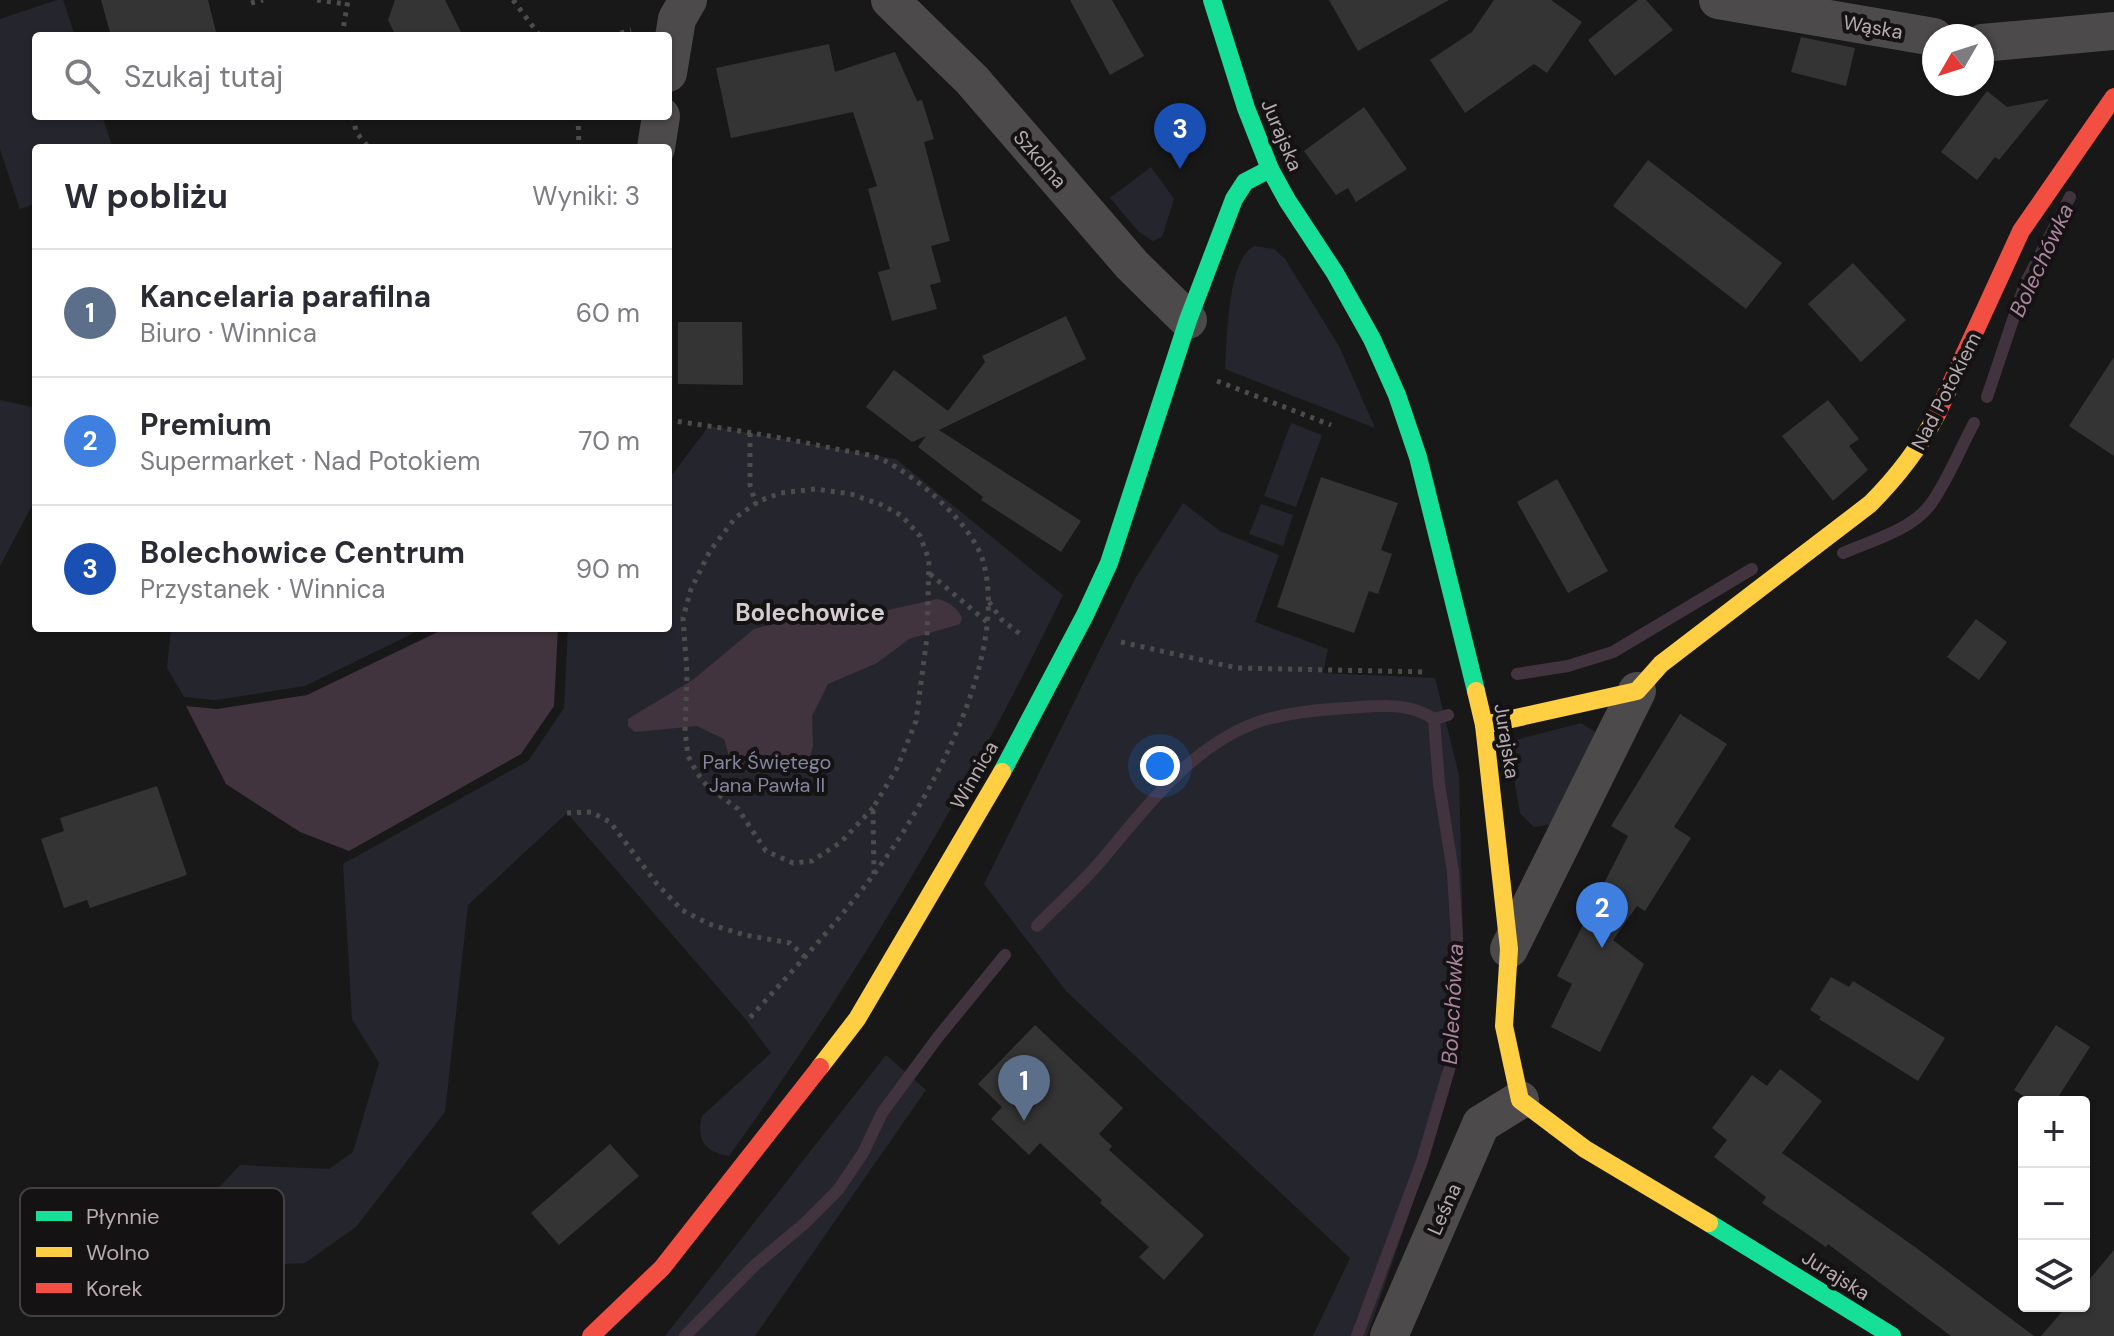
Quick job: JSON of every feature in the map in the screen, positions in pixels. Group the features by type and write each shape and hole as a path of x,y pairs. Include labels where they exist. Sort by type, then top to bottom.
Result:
{"street":[{"path":"672,49 677,19 688,0"},
{"name":"Szkolna","path":"890,0 972,80 1132,265 1188,320"},
{"name":"Jurajska","path":"1212,0 1246,108 1270,169 1372,339 1397,395 1418,457 1484,725 1509,949 1504,1026 1520,1100 1585,1149 1892,1336"},
{"name":"Wąska","path":"1718,0 1922,35"},
{"path":"1994,42 2114,31"},
{"name":"Nad Potokiem","path":"1509,949 1637,691 1661,664 1870,504 1900,474 1921,446 1949,390 2021,231 2114,97"},
{"path":"657,144 660,120"},
{"name":"Winnica","path":"591,1336 662,1268 857,1019 1002,772 1109,563 1188,320 1234,199 1245,182 1270,169"},
{"path":"1484,725 1637,691"},
{"name":"Leśna","path":"1389,1336 1481,1124 1520,1100"}],"path":[{"path":"251,3 263,0"},
{"path":"317,0 347,2 343,32"},
{"path":"513,0 537,32"},
{"path":"624,32 631,30"},
{"path":"354,120 356,132 366,144"},
{"path":"578,120 579,144"},
{"path":"1217,381 1331,425"},
{"path":"672,421 882,459 932,493 969,530 983,560 988,590 987,622 972,696 943,761 910,821 874,874 747,1021"},
{"path":"750,433 750,485 756,504"},
{"path":"815,489 851,494 902,516 920,536 929,560 929,573 927,637 916,721 897,768 873,808 841,842 812,861 793,863 780,859 766,851 738,809 707,786 688,756 683,618 691,589 710,551 735,518 756,504 781,493 815,489"},
{"path":"929,573 987,622"},
{"path":"1114,641 1237,668 1441,673"},
{"path":"873,808 874,874"},
{"path":"567,813 591,812 610,822 649,874 682,910 709,924 745,935 790,943 805,957"}],"green space":[{"path":"63,0 74,32 32,32 32,120 103,120 112,144 32,144 32,204 20,209 0,149 0,19"},
{"path":"1151,167 1174,199 1162,237 1153,241 1139,232 1110,198"},
{"path":"1255,246 1274,249 1285,259 1339,346 1375,428 1225,369 1234,282 1246,253"},
{"path":"0,400 32,407 32,506 0,566"},
{"path":"1291,423 1322,435 1296,507 1264,496"},
{"name":"Park Świętego Jana Pawła II","path":"709,426 896,459 1063,595 989,740 908,883 821,1022 729,1156 704,1144 700,1132 702,1116 771,1053 747,1021 567,813 468,905 445,1112 356,1227 305,1263 284,1264 284,1188 218,1188 240,1165 329,1169 353,1152 379,1063 352,1019 343,864 528,761 564,708 568,632 672,632 672,475"},
{"path":"1183,503 1220,531 1279,555 1255,622 1328,649 1323,673 1435,678 1459,775 1463,937 1429,1156 1367,1336 1313,1336 1350,1258 1066,991 984,884 1135,579"},
{"path":"1261,504 1293,515 1283,546 1249,534"},
{"path":"171,632 416,632 305,686 216,700 184,697 167,668"},
{"path":"1581,723 1594,731 1598,738 1553,824 1534,827 1520,813 1509,750 1515,740"},
{"path":"886,1055 926,1090 755,1336 665,1336"}],"shaded area":[{"path":"937,599 957,610 962,617 960,624 909,639 877,663 828,684 812,716 813,746 810,757 796,768 745,772 730,759 724,739 697,726 635,732 628,726 628,719 694,679 754,629 842,606 884,611"},
{"path":"438,632 558,632 554,706 521,754 349,851 300,832 226,784 186,706 217,709 307,695"}],"building":[{"path":"101,0 208,0 216,32 110,32"},
{"path":"395,0 445,0 461,32 394,32 388,20"},
{"path":"1070,0 1112,0 1144,56 1110,75"},
{"path":"1329,0 1449,0 1358,51"},
{"path":"1494,0 1551,0 1582,22 1547,73 1534,64 1465,113 1430,60 1472,32"},
{"path":"1638,0 1646,0 1673,30 1615,76 1588,40"},
{"path":"1801,37 1855,48 1846,86 1791,72"},
{"path":"829,44 835,72 895,52 917,101 922,100 934,139 924,142 950,241 931,246 941,282 930,285 937,309 892,321 878,272 890,269 868,189 877,186 853,112 731,138 716,68"},
{"path":"1983,96 1993,96 2007,107 2049,99 1999,160 1995,157 1977,180 1941,152"},
{"path":"1364,107 1407,169 1356,202 1348,188 1336,195 1304,151"},
{"path":"1648,160 1782,263 1746,309 1613,206"},
{"path":"1853,263 1906,320 1861,362 1808,304"},
{"path":"1066,316 1086,359 939,430 1081,521 1061,552 981,500 983,497 918,447 926,436 912,442 866,407 894,370 948,411 985,362 982,356"},
{"path":"678,322 742,322 743,385 678,384"},
{"path":"2114,357 2114,456 2069,426"},
{"path":"1828,400 1859,439 1849,446 1868,470 1833,501 1782,436"},
{"path":"1321,477 1398,503 1381,550 1392,554 1378,594 1369,591 1354,633 1277,607"},
{"path":"1557,479 1608,571 1568,593 1517,502"},
{"path":"1976,619 2007,642 1979,680 1947,657"},
{"path":"1680,714 1727,744 1674,827 1691,838 1645,911 1637,906 1613,940 1644,964 1600,1052 1551,1027 1572,984 1557,976 1628,836 1611,826"},
{"path":"157,786 187,875 90,908 87,900 64,908 41,839 64,831 60,818"},
{"path":"1831,977 1849,987 1853,981 1945,1038 1918,1081 1819,1019 1821,1017 1810,1010"},
{"path":"1035,1025 1123,1108 1099,1134 1112,1146 1109,1150 1204,1235 1164,1280 1139,1257 1149,1247 1100,1203 1102,1200 1040,1143 1029,1155 991,1119 1002,1107 978,1084"},
{"path":"2056,1025 2090,1047 2059,1096 2024,1096 2014,1090"},
{"path":"1780,1069 1822,1101 1782,1153 2034,1336 1951,1336 1828,1244 1826,1247 1762,1203 1766,1197 1714,1157 1727,1140 1712,1128 1752,1075 1767,1086"},
{"path":"610,1144 639,1176 559,1245 531,1213"},
{"path":"2114,1250 2114,1336 2041,1336 2062,1312 2090,1312 2090,1279"}],"waterway":[{"name":"Bolechówka","path":"1987,397 2025,284 2070,197"},
{"name":"Bolechówka","path":"1843,553 1890,534 1922,514 1942,487 1974,423"},
{"name":"Bolechówka","path":"1517,674 1568,666 1613,652 1752,569"},
{"path":"1037,926 1089,874 1190,762 1232,734 1277,717 1357,707 1403,707 1434,719"},
{"name":"Bolechówka","path":"1357,1336 1422,1161 1451,1063 1457,938 1453,872 1439,784 1434,719 1448,715"},
{"path":"685,1336 755,1265 804,1224 838,1190 863,1153 882,1113 938,1037 1005,955"}],"traffic: fast":[{"path":"1212,0 1246,108 1270,169 1335,273 1372,339 1397,395 1418,457 1476,691"},
{"path":"1002,772 1109,563 1188,320 1234,199 1245,182 1270,169"},
{"path":"1709,1223 1892,1336"}],"traffic: slow":[{"path":"1484,725 1637,691 1661,664 1870,504 1907,462 1937,414"},
{"path":"1476,691 1484,725 1509,949 1504,1026 1520,1100 1585,1149 1709,1223"},
{"path":"820,1067 857,1019 1002,772"}],"traffic: jam":[{"path":"1937,414 2021,231 2114,97"},
{"path":"591,1336 662,1268 820,1067"}],"place":[{"name":"Bolechowice Centrum","path":"1180,169"},
{"name":"Premium","path":"1602,948"},
{"name":"Kancelaria parafilna","path":"1024,1121"}],"district":[{"name":"Bolechowice","path":"810,613"}]}
